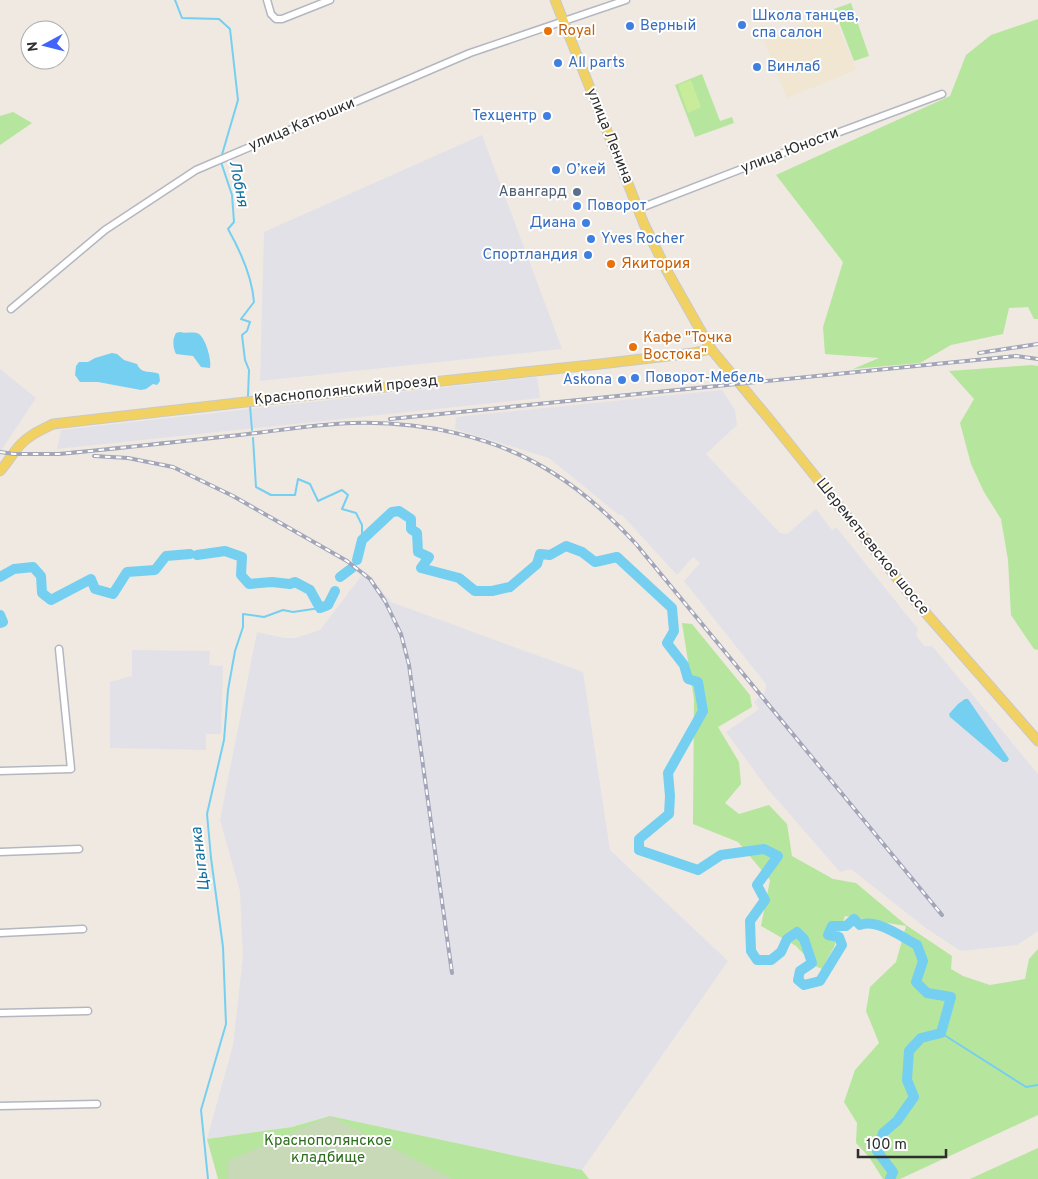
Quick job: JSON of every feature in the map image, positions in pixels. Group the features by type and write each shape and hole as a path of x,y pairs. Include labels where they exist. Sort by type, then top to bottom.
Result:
{"main road":[{"name":"улица Ленина","path":"555,0 638,209 667,271 711,349"},
{"name":"Краснополянский проезд","path":"0,471 19,446 28,438 53,424 578,367 693,353 711,349"},
{"name":"Шереметьевское шоссе","path":"711,349 917,603 1038,741"}],"street":[{"path":"267,0 271,14 276,19 282,19 330,0"},
{"name":"улица Катюшки","path":"11,309 105,230 196,170 470,52 626,0"},
{"name":"улица Юности","path":"638,209 942,94"},
{"path":"0,771 71,769 59,649"},
{"path":"0,852 79,849"},
{"path":"0,933 83,929"},
{"path":"0,1014 88,1011"},
{"path":"0,1106 97,1104"}],"shaded area":[{"path":"832,11 856,70 787,98 764,41"},
{"path":"482,135 562,349 260,381 264,232"},
{"path":"0,369 36,398 0,452"},
{"path":"537,377 540,398 57,449 61,430"},
{"path":"722,390 735,410 737,425 706,454 780,533 787,534 816,509 832,530 836,527 918,629 916,635 924,646 932,646 1038,774 1038,931 1017,945 961,951 927,929 851,869 840,872 767,788 726,732 759,709 754,702 765,692 766,684 684,581 700,563 693,557 677,575 622,515 619,515 549,458 455,429 456,417"},
{"path":"365,571 391,602 583,672 610,850 728,961 582,1170 330,1116 292,1127 207,1139 233,1045 243,957 240,891 220,820 257,632 284,638 295,638 320,630"},
{"path":"132,650 210,651 209,665 223,666 221,734 206,734 206,750 110,748 110,682 132,676"}],"green space":[{"path":"851,3 869,56 854,61 834,9"},
{"path":"1038,19 1038,319 1034,319 1028,307 1009,308 1003,334 951,345 920,363 853,369 879,358 825,354 823,327 843,262 776,175 950,96 966,55 991,35"},
{"path":"702,74 720,121 732,117 734,123 695,137 675,85"},
{"path":"691,80 701,107 688,113 678,85"},
{"path":"13,112 32,123 0,145 0,116"},
{"path":"1038,366 1038,650 1034,649 1011,615 1008,560 1001,519 984,492 971,464 960,423 974,399 949,371"},
{"path":"682,623 692,624 750,695 752,707 718,727 739,762 741,784 725,803 739,814 769,805 787,824 792,856 833,879 856,883 906,925 952,956 951,969 963,976 990,985 1025,979 1029,959 1038,949 1038,1115 900,1179 883,1179 869,1157 856,1143 857,1123 844,1102 855,1070 879,1043 866,1011 870,987 896,962 906,926 845,916 834,947 822,969 815,966 796,946 761,926 770,880 738,842 693,824 694,699"},
{"path":"330,1116 582,1170 589,1179 218,1179 207,1139 292,1127"},
{"name":"Краснополянское кладбище","path":"330,1116 453,1179 227,1179 228,1161"},
{"path":"1038,1148 1038,1179 970,1179"}],"water":[{"path":"176,333 197,333 202,337 208,350 210,368 201,367 193,356 176,354 174,338"},
{"path":"112,353 117,354 124,360 137,364 141,370 159,374 160,381 157,385 153,384 141,390 98,382 80,382 75,375 76,366 79,362 88,362"},
{"path":"965,699 968,699 1009,759 1007,762 1003,762 950,717 949,714"}],"waterway":[{"name":"Лобня","path":"175,0 182,18 219,19 230,29 238,100 221,158"},
{"name":"Лобня","path":"221,162 232,195 234,222 228,229 245,264 253,292 254,302 241,319 250,322 247,331 242,335 245,360 249,370 248,396"},
{"name":"Лобня","path":"250,406 252,430"},
{"name":"Лобня","path":"253,438 256,487 271,495 295,495 298,479 310,484 318,501 342,490 348,495 342,509 356,513 362,525 362,540"},
{"path":"357,560 362,540 392,512 399,511 411,519 411,529 417,533 418,552 429,557 421,568 459,578 475,591 492,591 510,587 537,564 540,554 550,555 566,546 582,552 595,562 617,557 672,608 674,631 667,643 684,665 688,679 698,682 703,711 668,773 669,814 639,839 639,850 698,870 721,855 764,849 778,856 757,885 765,900 750,921 751,951 757,960 771,960 781,952 787,939 797,932 804,939 812,963 800,971 798,980 804,985 820,981 842,945 839,937 828,935 832,926 846,926 854,919 860,925 874,924 881,926 917,945 923,961 916,982 927,993 951,997 941,1033 921,1038 909,1051 907,1080 914,1097 897,1121 883,1133 877,1151 893,1172 890,1179"},
{"path":"197,555 225,551 242,557 241,575 249,584 272,582 290,584 295,582 310,590 320,608 328,605 335,591"},
{"path":"0,577 14,569 33,567 41,576 42,593 51,600 91,579 95,589 113,594 127,572 155,570 166,556 190,554"},
{"path":"340,577 352,568"},
{"name":"Цыганка","path":"208,1179 201,1110 226,1024 223,947 207,814 224,740 228,690 235,651 243,627 243,614 264,617 283,610 293,612 320,608"},
{"path":"0,615 3,622 0,623"},
{"path":"941,1033 1026,1087 1038,1085"}],"railway":[{"path":"979,353 1038,344"},
{"path":"390,419 1016,356 1038,359"},
{"path":"0,452 14,454 59,454 327,425 379,423 431,428 457,433 507,449 531,460 564,480 586,497 636,544 942,915"},
{"path":"94,456 128,458 173,467 233,496 347,561 370,579 385,601 401,634 409,665 452,973"}],"place":[{"name":"Школа танцев, спа салон","path":"742,25"},
{"name":"Верный","path":"630,26"},
{"name":"Royal","path":"548,31"},
{"name":"All parts","path":"558,63"},
{"name":"Винлаб","path":"757,67"},
{"name":"Техцентр","path":"547,116"},
{"name":"О’кей","path":"556,170"},
{"name":"Авангард","path":"577,192"},
{"name":"Поворот","path":"577,206"},
{"name":"Диана","path":"586,223"},
{"name":"Yves Rocher","path":"591,239"},
{"name":"Спортландия","path":"588,255"},
{"name":"Якитория","path":"611,264"},
{"name":"Кафе \"Точка Востока\"","path":"633,347"},
{"name":"Поворот-Мебель","path":"635,378"},
{"name":"Askona","path":"622,380"}]}
